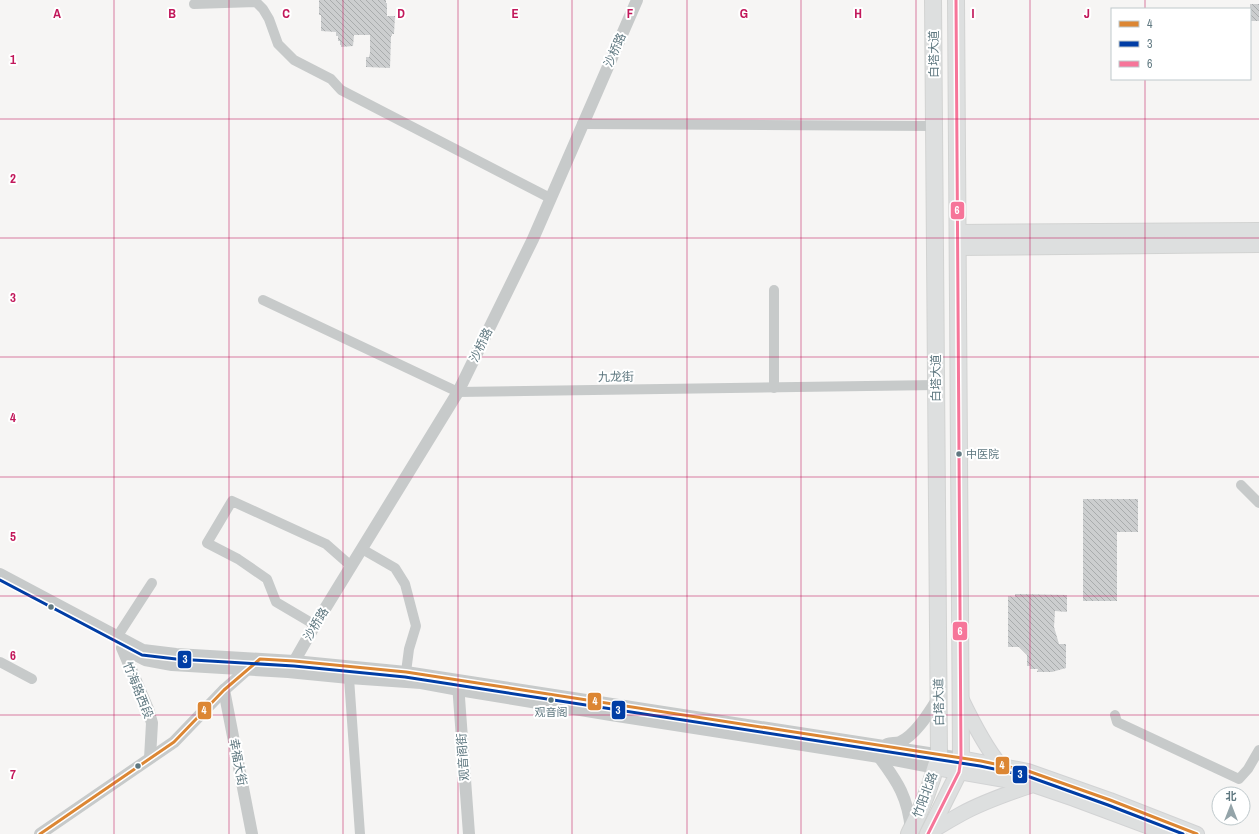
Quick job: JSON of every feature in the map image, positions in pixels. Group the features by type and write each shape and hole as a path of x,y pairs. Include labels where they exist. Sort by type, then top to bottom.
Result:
{"highway":[{"name":"白塔大道","path":"933,0 939,697 938,762"},
{"name":"白塔大道","path":"956,0 961,698 960,765"},
{"path":"958,240 1259,231"},
{"path":"958,240 1259,244"},
{"name":"竹阳北路","path":"910,832 938,762"},
{"name":"竹阳北路","path":"929,833 960,765"}],"main road":[{"path":"961,698 992,755 1001,766"},
{"path":"938,762 960,765 1001,766 1028,771 1110,800 1197,834"},
{"path":"960,765 1074,798 1168,834"},
{"path":"929,833 983,803 1033,785"}],"street":[{"name":"沙桥路","path":"288,672 315,624 458,392 532,239 637,0"},
{"path":"194,4 256,2 263,8 269,19 278,44 294,60 331,79 341,90 550,198"},
{"path":"582,124 934,126"},
{"path":"774,290 774,388"},
{"path":"263,300 458,392"},
{"name":"九龙街","path":"458,392 936,385"},
{"path":"1241,485 1259,503"},
{"path":"315,624 276,602 267,580 238,559 207,543 232,501 326,544 351,566"},
{"path":"362,549 395,568 405,584 416,626 409,649 406,672"},
{"name":"竹海路西段","path":"0,574 119,642 145,660 172,665 248,669 349,678 458,685 826,738 880,751 938,762"},
{"path":"119,642 152,583"},
{"name":"竹海路西段","path":"0,584 119,642 143,650 176,654 294,660 406,672 458,685"},
{"name":"竹海路西段","path":"119,642 148,708 152,723 150,758"},
{"path":"40,834 174,742 224,690 260,659"},
{"path":"0,662 32,679"},
{"path":"349,678 360,834"},
{"name":"观音阁街","path":"458,685 469,834"},
{"name":"幸福大街","path":"224,690 252,834"},
{"path":"910,832 909,813 904,795 880,751 900,742 912,733 925,718 939,697"},
{"path":"1115,714 1117,722 1239,779 1248,769 1259,750"}],"building":[{"path":"319,0 386,0 387,16 395,16 394,34 391,36 390,68 366,67 366,57 369,57 370,53 370,35 354,35 353,46 341,47 340,41 338,41 338,36 336,36 336,32 321,31"},
{"path":"1250,4 1259,4 1259,21 1251,21"},
{"path":"1083,499 1138,499 1138,532 1117,532 1117,601 1083,601"},
{"path":"1015,594 1067,595 1067,612 1055,611 1054,627 1059,644 1066,644 1066,668 1052,672 1037,672 1038,669 1030,669 1030,666 1027,666 1027,655 1019,647 1008,647 1008,596 1015,597"}],"transit line":[{"name":"6","path":"928,834 959,772 961,758 956,0"},
{"name":"3","path":"0,580 142,655 176,659 294,666 405,677 980,766 1027,776 1183,834"},
{"name":"4","path":"40,834 174,742 224,690 260,659 406,672 981,761 1028,771 1110,800 1197,834"}],"place":[{"name":"中医院","path":"959,454"},
{"name":"观音阁","path":"551,700"}]}
